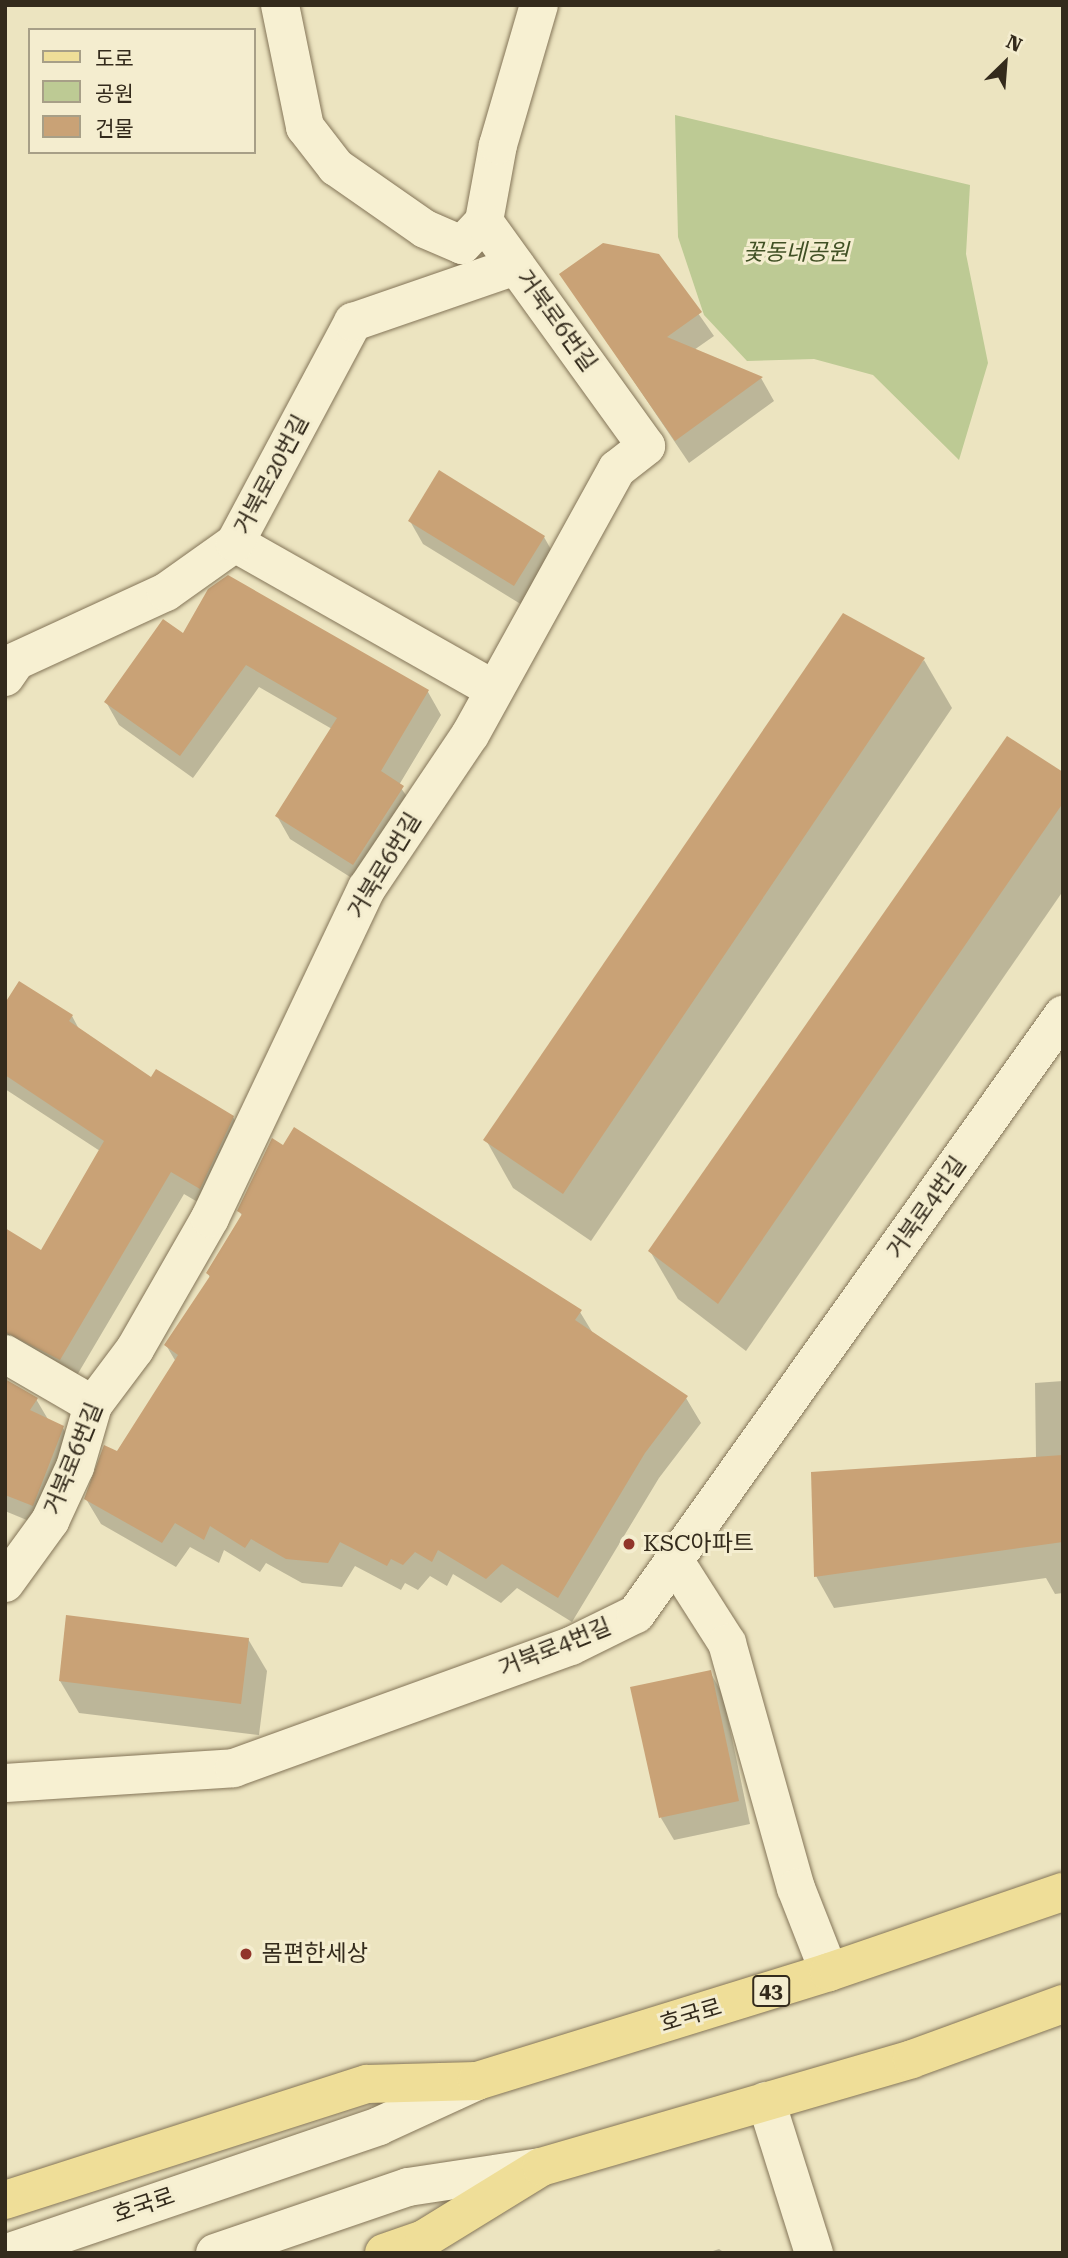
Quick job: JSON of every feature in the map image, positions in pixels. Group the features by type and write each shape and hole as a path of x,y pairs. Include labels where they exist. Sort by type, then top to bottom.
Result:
{"main road":[{"name":"호국로","path":"5,2200 367,2084 477,2081 829,1972 1063,1892"},
{"path":"384,2253 424,2239 541,2167 912,2059 1063,2004"}],"street":[{"path":"280,5 305,127 336,167 425,229 462,245 484,221 498,145 539,5"},
{"name":"거북로6번길","path":"5,1583 50,1521 75,1467 93,1405 135,1349 210,1218 367,888 470,735 617,470 646,446 484,221"},
{"name":"거북로20번길","path":"5,677 16,660 166,592 235,544 353,322 516,266"},
{"path":"235,544 494,689"},
{"name":"거북로4번길","path":"5,1783 234,1768 571,1646 636,1614 676,1563 1063,1014"},
{"path":"5,1354 93,1405"},
{"path":"676,1563 727,1643 796,1888 829,1972"},
{"name":"호국로","path":"7,2253 379,2126 477,2081"},
{"path":"766,2101 814,2253"},
{"path":"215,2253 408,2188 541,2167"}],"green space":[{"name":"꽃동네공원","path":"675,115 970,185 966,254 988,363 959,460 873,375 814,359 747,361 704,315 678,237"}],"building":[{"path":"603,243 659,254 702,312 667,337 763,377 675,441 559,274"},
{"path":"439,470 545,536 514,586 408,521"},
{"path":"228,575 429,690 381,771 404,786 353,865 275,816 337,718 246,665 180,756 104,702 163,619 183,633 208,589"},
{"path":"843,613 925,658 563,1194 483,1140"},
{"path":"1007,736 1063,772 1063,803 718,1304 648,1251"},
{"path":"19,981 73,1015 69,1021 151,1077 156,1069 234,1116 200,1189 171,1172 60,1360 5,1332 5,1228 41,1250 104,1141 5,1075 5,1003"},
{"path":"294,1127 582,1310 575,1320 688,1396 645,1453 558,1598 502,1564 486,1579 438,1550 432,1562 415,1552 403,1565 391,1559 387,1566 340,1542 328,1563 286,1559 251,1539 245,1548 210,1526 204,1540 175,1523 162,1543 84,1499 104,1445 117,1451 178,1355 164,1345 210,1276 206,1273 242,1214 237,1211 272,1138 283,1145"},
{"path":"5,1379 38,1398 30,1410 64,1426 33,1506 5,1495"},
{"path":"1063,1455 1063,1542 814,1577 811,1472"},
{"path":"66,1615 249,1638 241,1704 59,1681"},
{"path":"711,1670 739,1801 659,1818 630,1687"}],"place":[{"name":"KSC아파트","path":"629,1544"},
{"name":"몸편한세상","path":"246,1954"}]}
